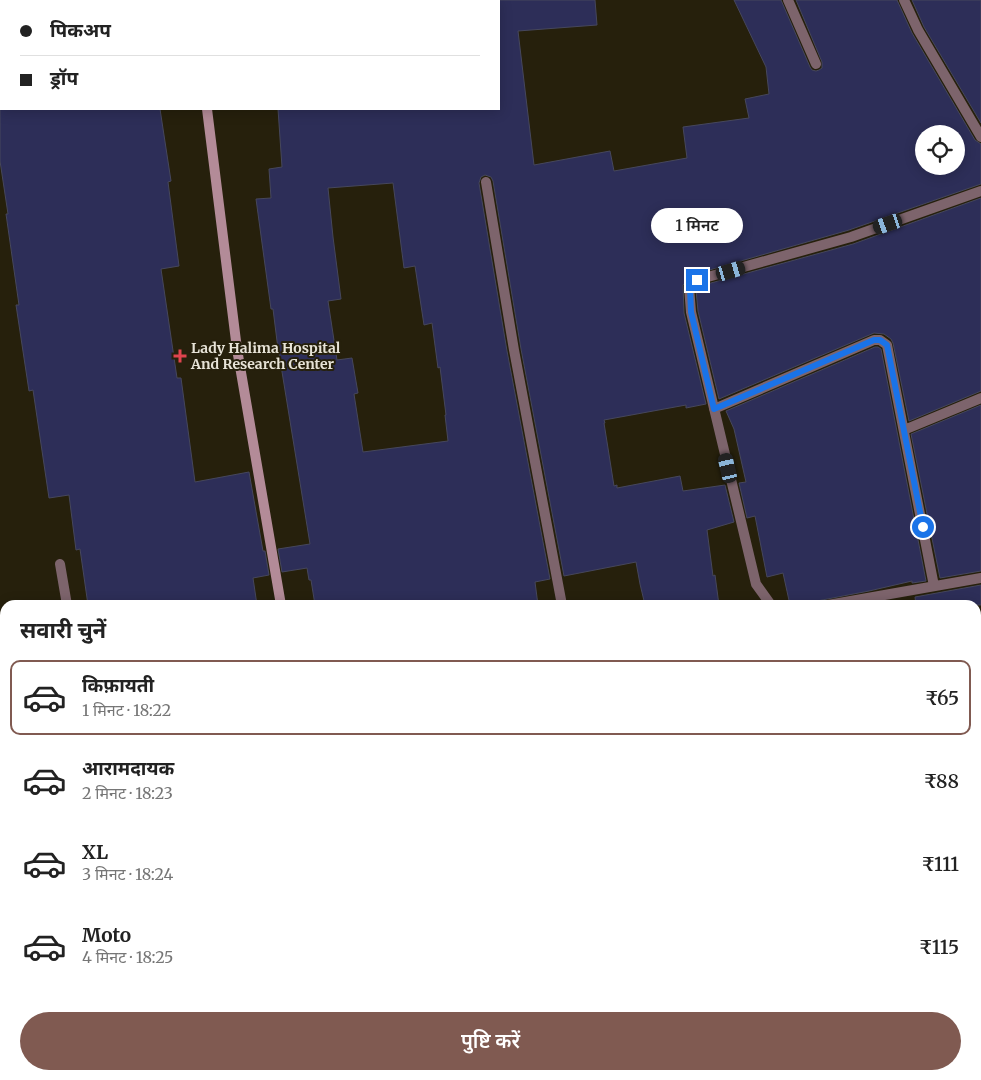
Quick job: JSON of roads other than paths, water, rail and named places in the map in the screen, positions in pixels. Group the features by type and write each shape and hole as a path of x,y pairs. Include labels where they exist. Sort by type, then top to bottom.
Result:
{"main road":[{"path":"207,110 237,349 280,600"}],"street":[{"path":"788,0 816,64"},
{"path":"904,0 918,30 981,138"},
{"path":"486,182 514,350 561,600"},
{"path":"767,600 756,584 691,312 690,287 697,280 851,237 981,192"},
{"path":"714,409 874,340 880,340 887,345 934,586"},
{"path":"904,430 981,398"},
{"path":"60,564 66,600"},
{"path":"856,600 981,578"}],"place":[{"name":"Lady Halima Hospital And Research Center","path":"180,356"}]}
